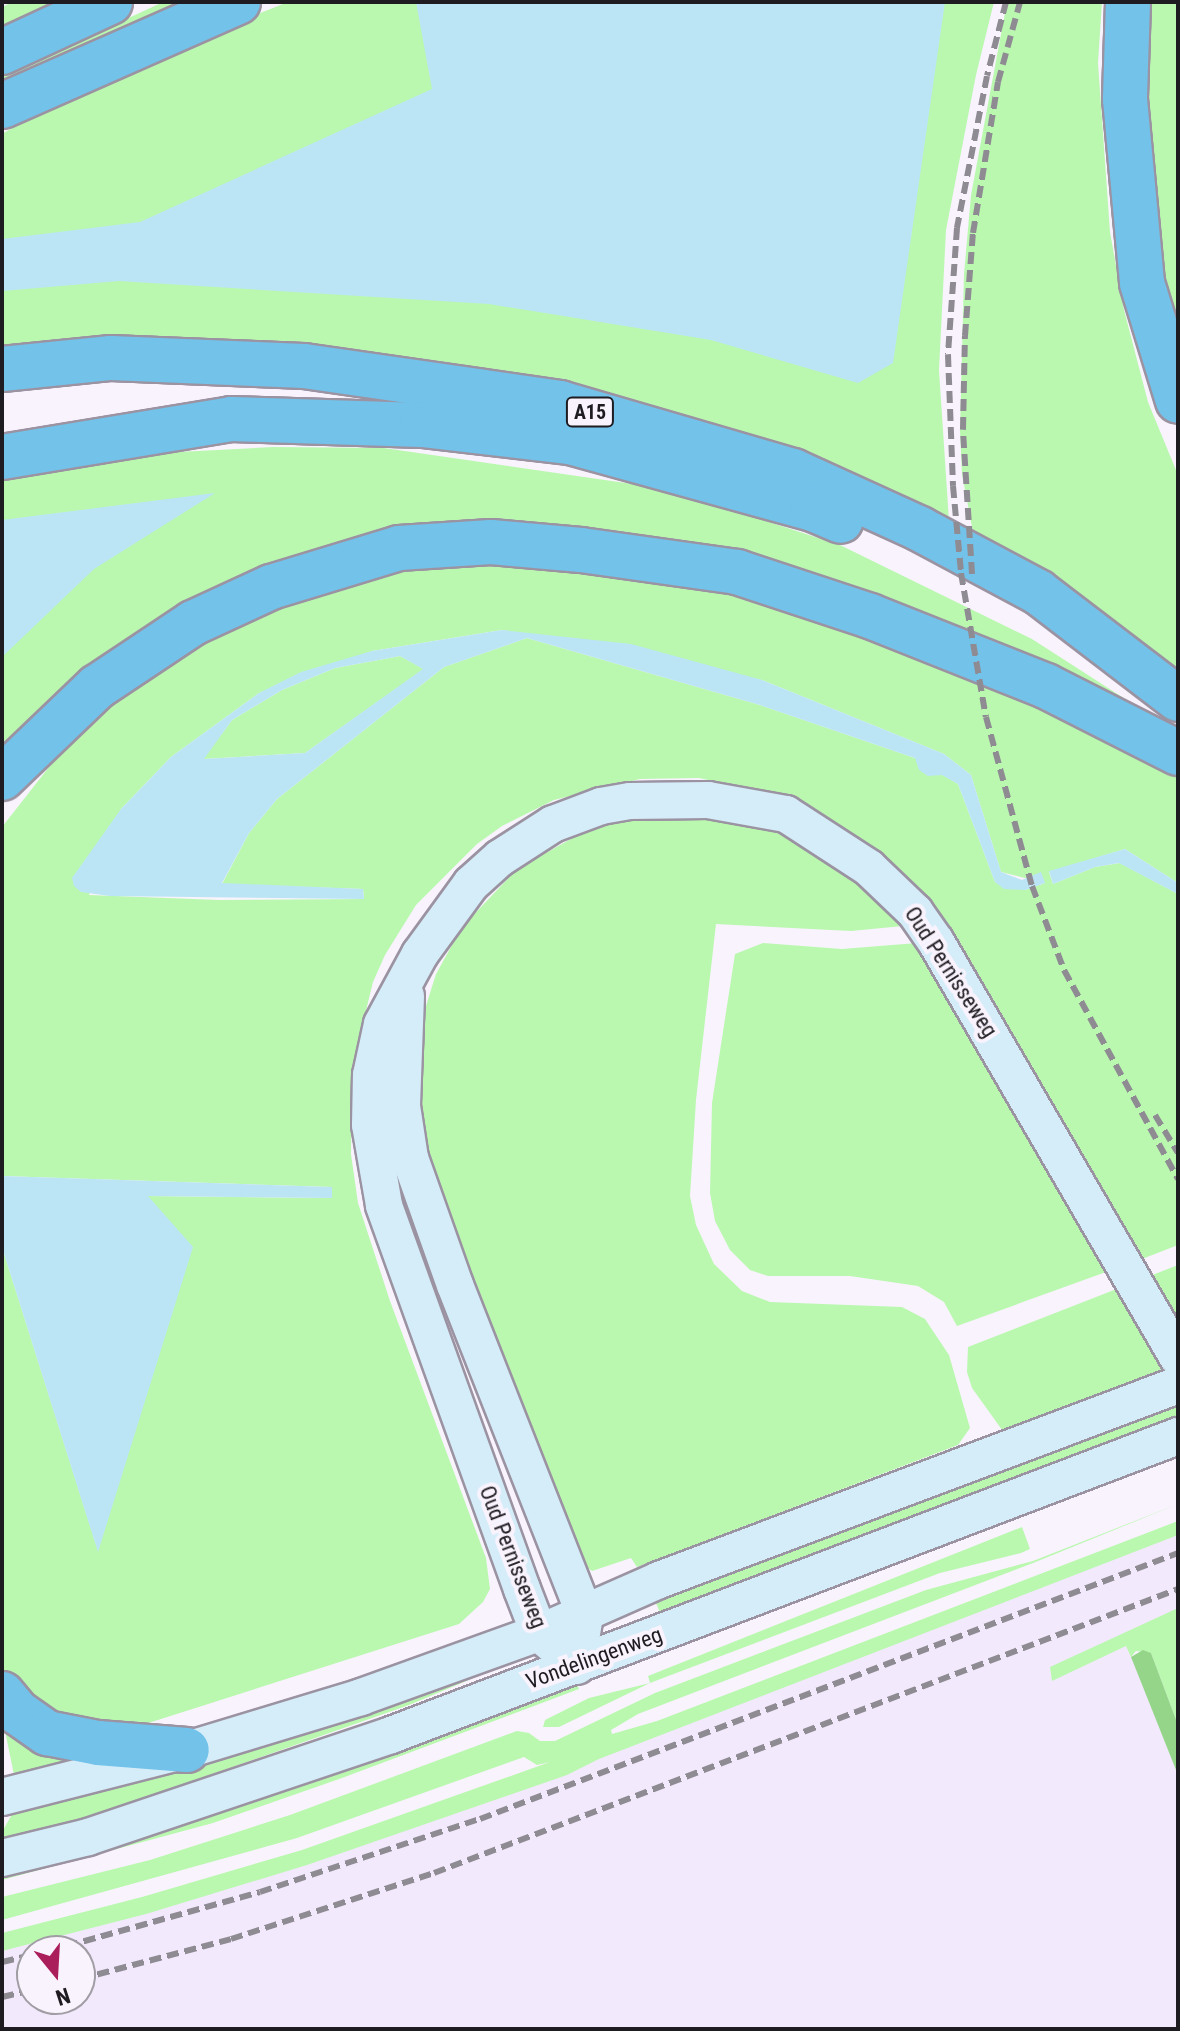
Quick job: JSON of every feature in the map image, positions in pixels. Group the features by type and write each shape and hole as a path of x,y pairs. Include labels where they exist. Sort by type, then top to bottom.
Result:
{"highway":[{"path":"2,52 110,2"},
{"path":"2,106 238,2"},
{"path":"1128,2 1125,99 1142,283 1178,401"},
{"path":"2,127 152,39"},
{"name":"A15","path":"2,369 111,358 304,366 560,403 793,471 920,529 1038,592 1178,699"},
{"name":"A15","path":"2,457 231,419 422,425 570,442 813,509 979,579 1123,659"},
{"path":"2,778 97,687 193,623 271,587 399,548 491,542 581,550 737,572 870,616 1046,686 1178,753"},
{"path":"2,1694 17,1712 47,1733 98,1743 187,1750"}],"street":[{"name":"Oud Pernisseweg","path":"577,1666 539,1633 384,1205 370,1125 374,1057 382,1024 407,978 452,906 500,858 527,839 577,814 630,801 682,798 786,814 869,868 915,912 936,942 1178,1357"},
{"name":"Oud Pernisseweg","path":"407,978 402,1081 404,1133 419,1186 455,1285 585,1615 577,1666"},
{"name":"Vondelingenweg","path":"2,1797 187,1750 361,1697 539,1633 659,1580 1178,1385"},
{"name":"Vondelingenweg","path":"2,1858 88,1837 391,1735 1178,1436"}],"shaded area":[{"path":"1178,1527 1178,1629 1127,1646 1178,1775 1178,2029 2,2029 2,1936 303,1854 462,1798"}],"green space":[{"path":"13,2 65,2 2,31 2,7"},
{"path":"163,2 199,2 2,91 2,77"},
{"path":"288,2 994,2 976,75 946,230 939,370 950,536 562,389 2,360 2,134 96,78"},
{"path":"1007,2 1102,2 1098,63 1110,232 1124,310 1148,402 1178,475 1178,672 976,548 962,474 960,431 964,274 971,195"},
{"path":"1146,2 1178,2 1178,325 1164,271 1150,151 1143,38"},
{"path":"273,447 384,448 667,489 840,545 1032,639 1178,733 652,546 307,559 2,761 2,478 158,453"},
{"path":"497,559 726,591 946,663 1110,739 1178,776 1178,883 1125,849 1049,872 1053,884 1095,867 1120,863 1178,894 1178,1245 1142,1259 945,924 907,878 862,839 785,797 699,778 640,779 554,800 502,826 477,844 416,905 385,955 373,982 352,1068 351,1154 358,1203 390,1301 486,1558 490,1589 483,1602 459,1624 139,1726 56,1717 7,1680 2,1671 2,1247 98,1551 147,1196 331,1198 332,1187 2,1176 2,827 53,762 97,717 146,676 250,614 367,576","holes":["502,630 762,680 944,754 971,775 1001,872 1045,883 1025,890 995,882 958,784 915,758 760,705 527,638 444,667 277,799 249,833 222,884 363,889 364,899 219,900 89,895 121,809 171,757 259,693 372,651"]},
{"path":"400,656 424,669 305,753 203,759 232,720 282,690 335,668"},
{"path":"692,813 770,829 795,839 840,867 903,926 851,931 716,924 696,1100 690,1196 696,1225 714,1264 742,1291 770,1302 902,1307 925,1319 949,1355 970,1428 958,1445 637,1567 631,1558 592,1571 581,1563 427,1157 416,1104 420,1025 436,974 462,927 517,869 587,830 638,816"},
{"path":"763,943 842,949 917,943 1106,1272 957,1326 944,1302 918,1286 850,1276 768,1276 750,1270 730,1250 715,1221 710,1193 712,1103 735,954"},
{"path":"1178,1265 1178,1377 1005,1434 972,1388 967,1372 968,1347"},
{"path":"1178,1403 1178,1422 663,1620 656,1603"},
{"path":"1178,1504 1033,1563 638,1714 611,1730 612,1734 657,1721 1178,1521 1178,1535 599,1759 567,1775 307,1865 146,1914 64,1935 16,1935 16,1947 2,1951 2,1933 142,1897 302,1850 550,1762 537,1765 524,1757 297,1838 2,1920 2,1897 150,1860 290,1815 517,1731 529,1733 540,1741 555,1741 655,1693 926,1590 1033,1561"},
{"path":"1022,1527 1030,1549 1021,1553 940,1573 650,1683 648,1676"},
{"path":"1178,1608 1178,1725 1151,1653 1136,1651 1131,1657 1126,1646 1052,1681 1050,1667"},
{"path":"1143,1650 1151,1653 1178,1725 1178,1775 1131,1657"},
{"path":"536,1652 409,1705 184,1784 118,1812 2,1845 2,1832 15,1809"},
{"path":"576,1681 579,1689 213,1823 2,1880 2,1873 211,1815 339,1772"},
{"path":"650,1683 559,1727 543,1727 545,1720 589,1698"},
{"path":"2,1716 91,1762 15,1780"}],"water":[{"path":"416,2 945,2 893,363 858,383 711,340 489,304 119,281 2,291 2,239 140,222 432,89"},
{"path":"215,493 94,569 2,657 2,520"},
{"path":"502,630 631,644 762,680 944,754 971,775 1001,872 1022,880 1041,872 1045,883 1025,890 1004,889 995,882 958,784 942,775 928,776 919,770 915,758 760,705 527,638 444,667 277,799 249,833 222,883 363,889 364,899 110,896 81,892 74,886 72,878 121,809 171,757 259,693 301,672 372,651","holes":["400,656 423,669 305,753 204,759 232,720 282,690 335,668"]},
{"path":"1125,849 1178,883 1178,894 1119,863 1095,867 1053,884 1049,871"},
{"path":"2,1176 332,1187 332,1198 148,1196 193,1247 98,1552 2,1247"}],"railway":[{"path":"1006,2 987,76 957,228 948,355 953,486 961,573 986,717 1032,886 1064,970 1178,1179"},
{"path":"972,574 963,429 965,336 973,233 998,82 1020,2"},
{"path":"1155,1115 1178,1153"},
{"path":"96,1938 260,1892 480,1819 1178,1553"},
{"path":"96,1975 231,1939 434,1873 1178,1589"},
{"path":"2,1962 16,1959"},
{"path":"2,1997 16,1994"}]}
